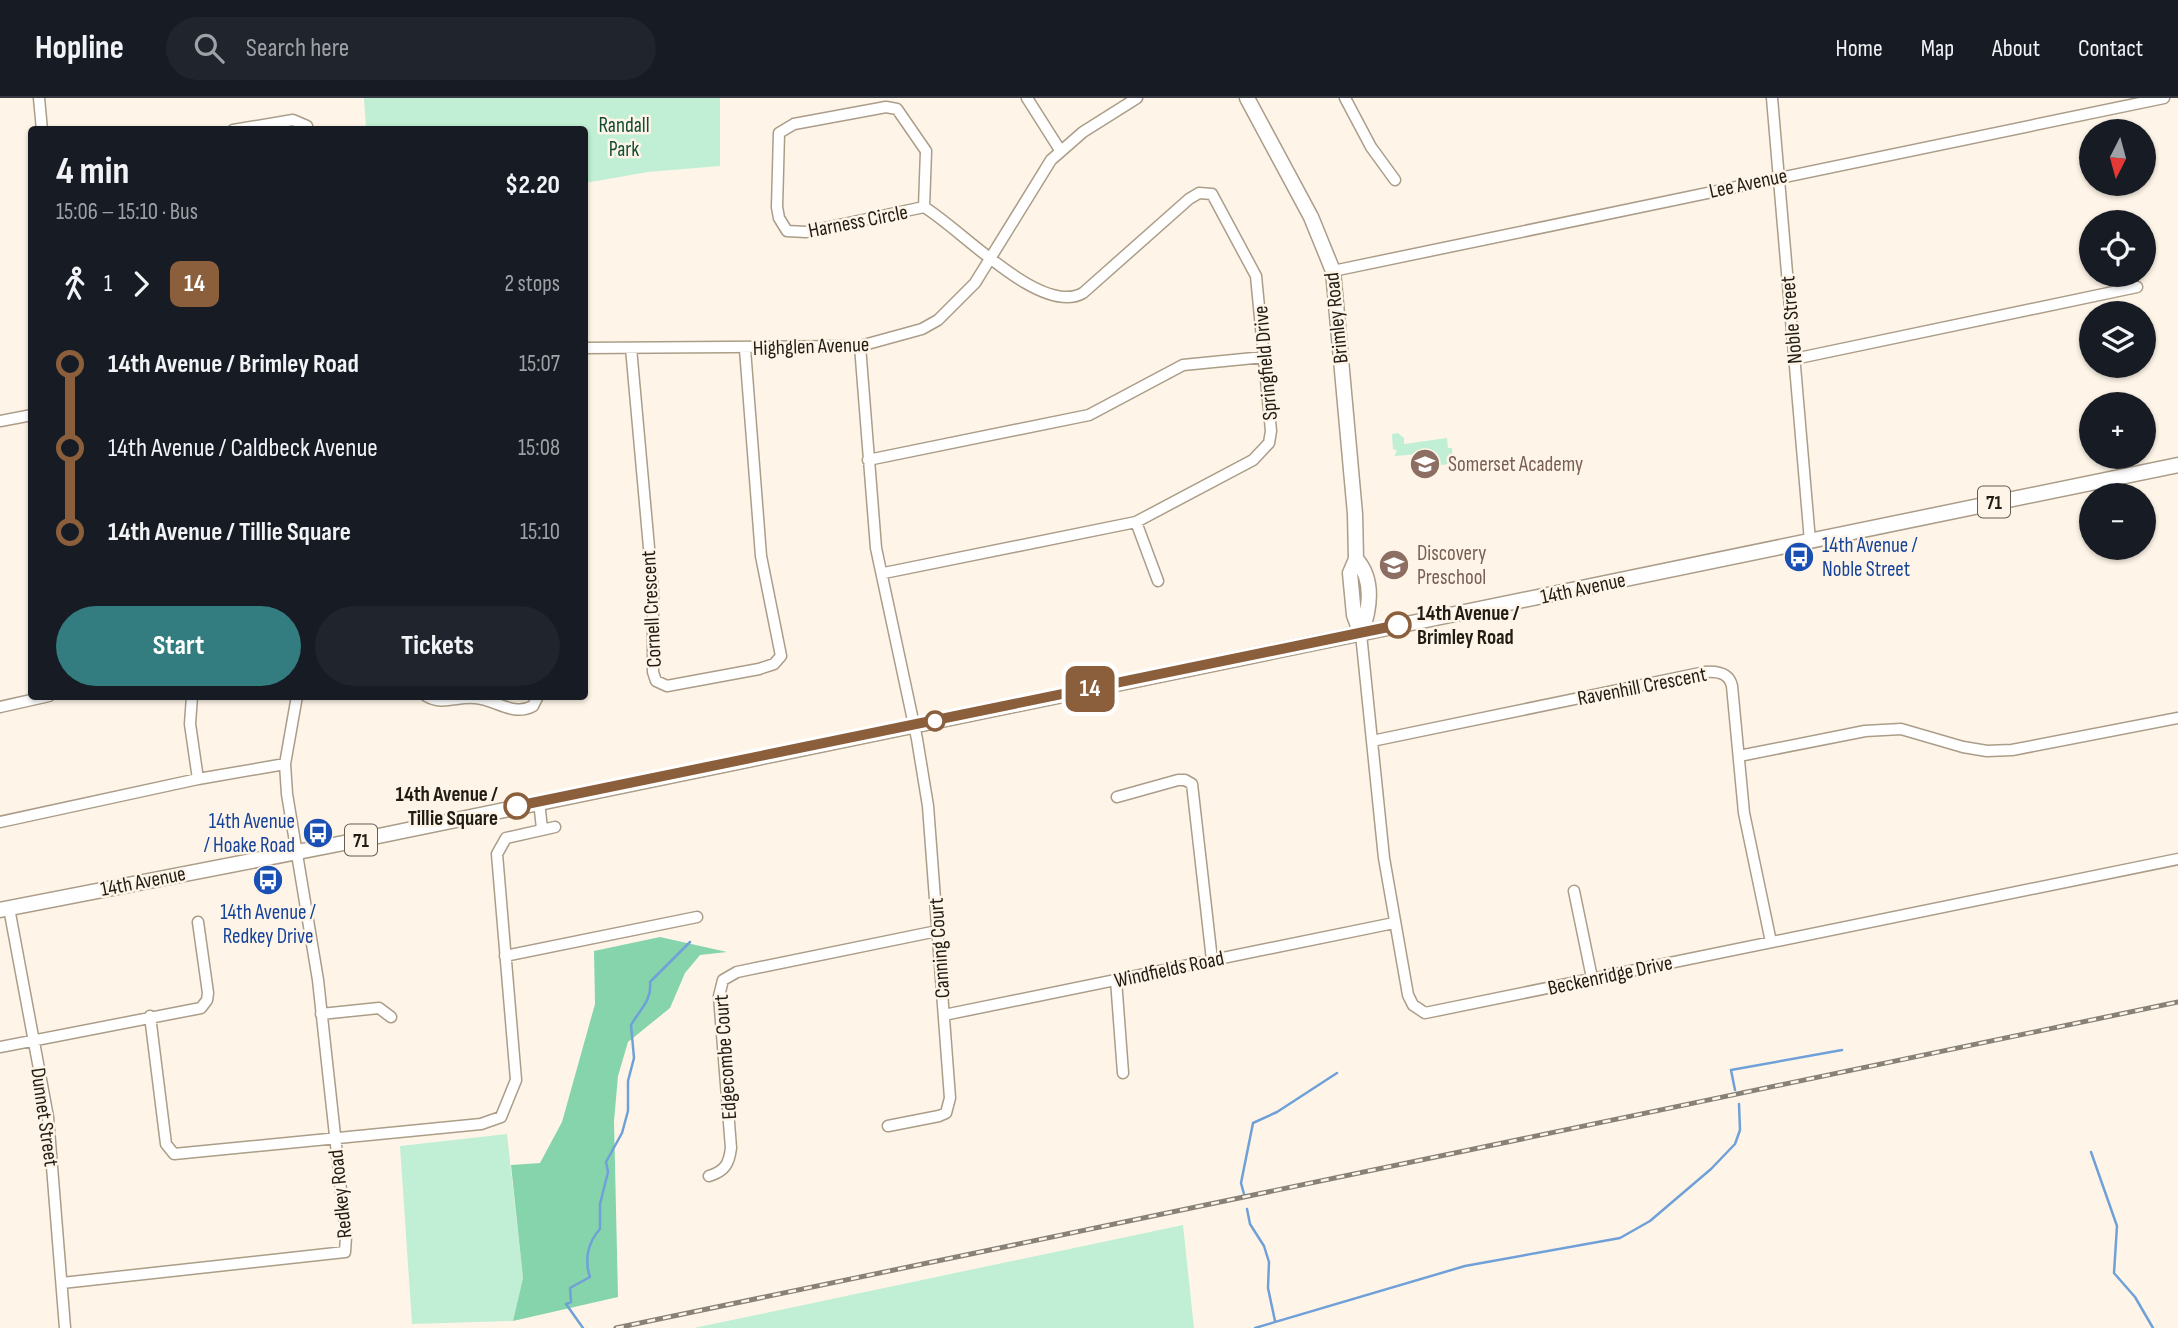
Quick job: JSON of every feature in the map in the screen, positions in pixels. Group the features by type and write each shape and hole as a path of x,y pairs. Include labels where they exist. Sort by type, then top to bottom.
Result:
{"main road":[{"name":"Brimley Road","path":"1247,98 1311,217 1333,271 1356,559 1350,573 1354,615 1361,634"},
{"name":"14th Avenue","path":"4,909 295,853 2178,465"}],"street":[{"path":"39,98 42,126"},
{"path":"1027,98 1060,150"},
{"name":"Highglen Avenue","path":"588,348 745,349 860,346 904,336 938,320 964,297 1038,178 1060,150 1138,98"},
{"path":"1345,98 1371,147 1395,180"},
{"name":"Noble Street","path":"1772,98 1810,541"},
{"name":"Lee Avenue","path":"1333,271 2164,98"},
{"name":"Harness Circle","path":"924,208 926,151 897,109 886,107 794,124 779,133 777,207 779,218 788,231 806,232 924,208 990,258"},
{"path":"257,126 293,120 307,126"},
{"name":"Springfield Drive","path":"884,573 1136,522 1262,454 1269,443 1271,431 1256,276 1212,194 1199,193 1189,199 1077,296 1046,294 990,258"},
{"path":"1794,359 2137,287"},
{"name":"Canning Court","path":"860,346 876,548 884,573 928,806 949,1106 939,1116 888,1126"},
{"name":"Cornell Crescent","path":"631,348 653,592 653,672 656,681 667,686 758,669 774,664 781,656 761,556 745,349"},
{"path":"868,460 1089,415 1183,365 1264,357"},
{"path":"0,421 28,416"},
{"path":"1136,522 1158,581"},
{"name":"Beckenridge Drive","path":"1361,634 1385,868 1394,923 1408,995 1413,1005 1424,1013 2178,859"},
{"name":"Ravenhill Crescent","path":"1372,741 1716,671 1731,680 1744,813 1771,942"},
{"path":"0,707 31,700"},
{"path":"192,700 190,724 198,779"},
{"name":"Redkey Road","path":"62,1283 345,1252 346,1236 321,1014 295,853 285,764 296,700"},
{"path":"441,700 462,700"},
{"path":"483,700 516,710 533,706 536,700"},
{"path":"1739,756 1865,731 1900,729 1963,747 1987,751 2012,750 2178,718"},
{"path":"0,822 198,779 285,764"},
{"path":"1117,797 1178,780 1185,780 1192,785 1212,960"},
{"path":"539,802 542,829"},
{"path":"150,1016 169,1151 181,1154 453,1129 501,1117 516,1080 497,863 498,846 506,838 555,827"},
{"path":"1574,891 1592,978"},
{"name":"Dunnet Street","path":"4,909 34,1040 50,1130 65,1328"},
{"path":"505,956 697,917"},
{"path":"0,1047 150,1016 182,1010 192,1011 207,1000 198,922"},
{"name":"Windfields Road","path":"944,1015 1394,923"},
{"name":"Edgecombe Court","path":"709,1176 722,1172 729,1161 731,1148 720,1005 723,980 737,972 937,931"},
{"path":"1116,980 1123,1073"},
{"path":"321,1014 379,1008 391,1017"}],"green space":[{"name":"Randall Park","path":"364,98 720,98 720,166 648,172 588,182 588,126 366,126"},
{"path":"1398,433 1404,438 1404,444 1447,438 1448,448 1452,448 1453,463 1421,469 1420,454 1394,456 1397,451 1393,449 1392,434"},
{"path":"660,937 727,952 700,955 685,973 670,1008 628,1042 618,1076 614,1121 618,1297 513,1321 523,1278 511,1165 540,1163 562,1122 595,1004 594,951"},
{"path":"507,1134 523,1278 513,1321 412,1324 400,1146"},
{"path":"1183,1225 1194,1328 694,1328"}],"waterway":[{"path":"583,1328 566,1304 571,1302 570,1288 590,1277 587,1258 600,1229 600,1204 608,1172 606,1162 622,1133 628,1111 628,1081 634,1058 631,1025 647,1000 650,982 690,942"},
{"path":"1735,1090 1731,1070 1842,1050"},
{"path":"1244,1194 1241,1183 1253,1123 1277,1112 1337,1073"},
{"path":"1255,1328 1465,1266 1620,1238 1650,1221 1711,1169 1735,1144 1740,1130 1739,1104"},
{"path":"2091,1152 2117,1226 2114,1273 2135,1297 2153,1328"},
{"path":"1247,1209 1250,1224 1264,1246 1269,1262 1268,1288 1275,1321"}],"railway":[{"path":"616,1328 2178,1002"}],"bus line":[{"name":"14","path":"517,806 1398,625"}],"place":[{"name":"Somerset Academy","path":"1425,464"},
{"name":"14th Avenue / Noble Street","path":"1799,557"},
{"name":"Discovery Preschool","path":"1394,565"},
{"name":"14th Avenue / Brimley Road","path":"1398,625"},
{"name":"14th Avenue / Tillie Square","path":"517,806"},
{"name":"14th Avenue / Hoake Road","path":"318,833"},
{"name":"14th Avenue / Redkey Drive","path":"268,880"}]}
